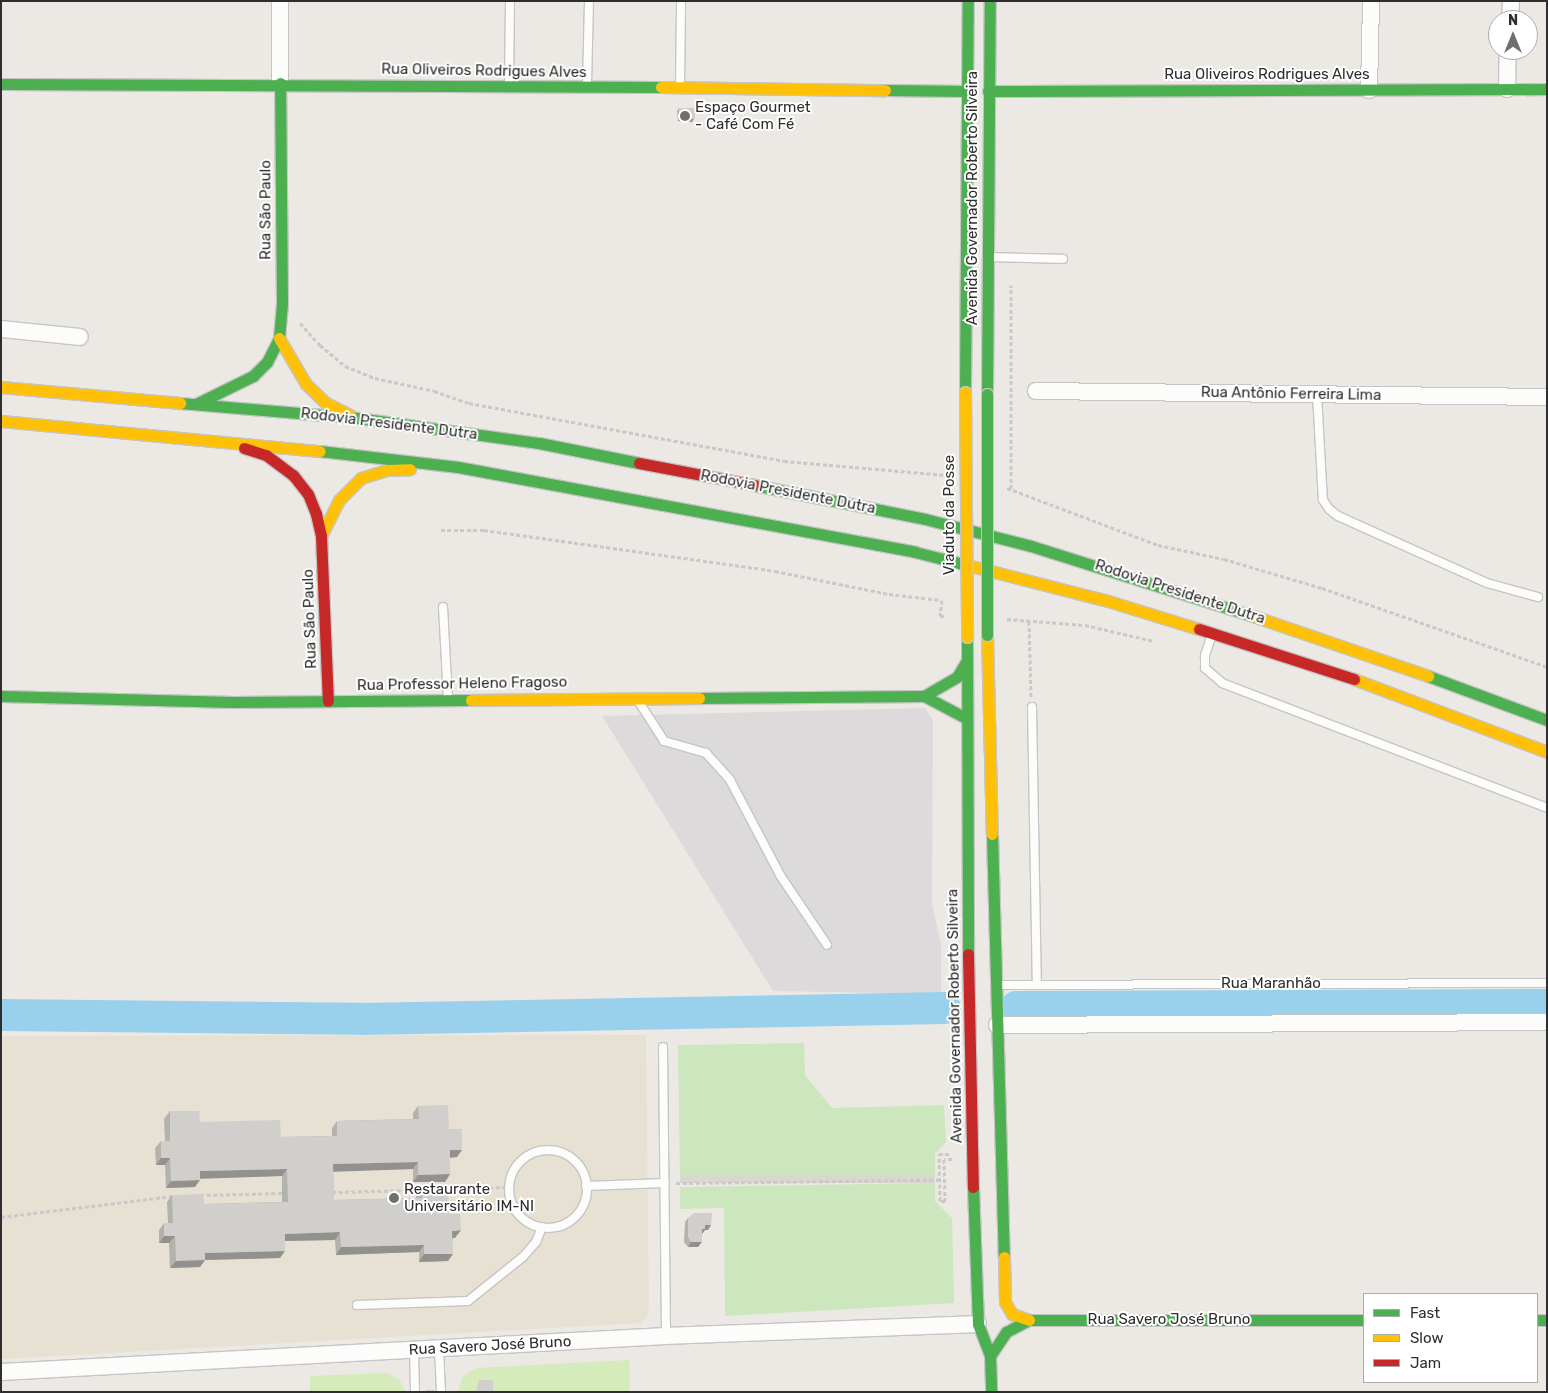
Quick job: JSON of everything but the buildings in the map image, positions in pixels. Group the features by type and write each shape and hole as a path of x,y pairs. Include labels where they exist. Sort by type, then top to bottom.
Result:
{"main road":[{"name":"Avenida Governador Roberto Silveira","path":"965,392 968,1"},
{"name":"Avenida Governador Roberto Silveira","path":"990,1 988,91 987,635 996,985"},
{"name":"Rua Oliveiros Rodrigues Alves","path":"1,84 280,82 680,90 966,91"},
{"name":"Rua São Paulo","path":"196,404 253,376 267,362 279,338 282,302 280,82"},
{"name":"Rua Oliveiros Rodrigues Alves","path":"988,91 1547,89"},
{"path":"279,338 297,373 314,393 326,403 358,418"},
{"name":"Rodovia Presidente Dutra","path":"1,388 358,418 539,443 925,519 1021,544 1313,635 1547,720"},
{"name":"Viaduto da Posse","path":"965,392 967,637"},
{"name":"Rodovia Presidente Dutra","path":"1,421 224,440 458,467 924,554 1041,582 1315,664 1547,752"},
{"name":"Rua São Paulo","path":"224,440 266,455 294,475 308,494 321,536 328,701"},
{"name":"Rua São Paulo","path":"321,536 339,500 361,478 387,470 458,467"},
{"name":"Avenida Governador Roberto Silveira","path":"967,637 968,1023 978,1324 990,1356 991,1392"},
{"name":"Rua Professor Heleno Fragoso","path":"924,696 957,677 966,662"},
{"name":"Rua Professor Heleno Fragoso","path":"1,696 328,701 635,696 924,696 966,718"},
{"path":"996,985 1004,1302 1012,1314 1029,1320"},
{"name":"Rua Savero José Bruno","path":"990,1356 1006,1332 1029,1320 1363,1320"}],"street":[{"path":"280,1 280,82"},
{"path":"1369,90 1371,1"},
{"path":"1507,90 1508,60"},
{"path":"1,330 80,337"},
{"name":"Rua Antônio Ferreira Lima","path":"1036,391 1547,397"},
{"path":"997,1025 1547,1022"},
{"name":"Rua Savero José Bruno","path":"1,1372 666,1336 978,1324"}],"lane":[{"path":"509,86 510,1"},
{"path":"587,87 589,1"},
{"path":"680,90 681,1"},
{"path":"988,257 1063,259"},
{"path":"1317,394 1323,500 1329,509 1338,516 1487,583 1538,597"},
{"path":"443,608 448,700"},
{"path":"1213,633 1205,656 1205,668 1222,683 1547,808"},
{"path":"635,696 664,740 706,753 730,780 780,875 826,944"},
{"path":"1032,707 1037,985"},
{"name":"Rua Maranhão","path":"996,985 1547,983"},
{"path":"663,1047 666,1336"},
{"path":"548,1150 572,1158 581,1168 586,1186 584,1205 577,1215 555,1227 542,1227 519,1216 512,1205 508,1187 514,1167 523,1158 548,1150"},
{"path":"586,1186 665,1183"},
{"path":"357,1305 468,1301 523,1257 536,1242 542,1227"},
{"path":"439,1348 441,1392"},
{"path":"414,1350 415,1392"}],"path":[{"path":"1011,257 1011,489 1158,545 1224,559 1322,588 1547,667"},
{"path":"282,302 320,345 345,366 375,378 434,391 469,404 784,461 949,476"},
{"path":"441,530 484,530 775,571 889,594 941,600"},
{"path":"1010,619 1085,625 1159,642"},
{"path":"1029,621 1032,707"},
{"path":"949,1154 939,1154 940,1201 945,1201 944,1159 955,1158 956,1167"},
{"path":"665,1183 940,1180"},
{"path":"440,1189 508,1187"},
{"path":"329,1192 430,1189"},
{"path":"198,1196 282,1193"},
{"path":"1,1217 180,1196"}],"shaded area":[{"path":"925,708 933,720 932,904 941,944 941,994 773,991 602,716"},
{"path":"646,1035 649,1306 647,1317 640,1323 1,1359 1,1036"},
{"path":"680,1175 935,1175 935,1183 680,1183"}],"green space":[{"path":"804,1043 805,1075 832,1108 944,1105 946,1142 935,1154 935,1175 680,1179 678,1045"},
{"path":"935,1183 935,1201 952,1218 954,1303 725,1316 724,1208 680,1209 680,1187"},
{"path":"629,1360 630,1392 458,1392 463,1376 476,1368"},
{"path":"387,1373 399,1379 406,1392 310,1392 310,1376"}],"waterway":[{"path":"1016,1007 1547,1005"},
{"path":"1,1015 360,1019 945,1008"}],"traffic: fast":[{"path":"965,392 968,1"},
{"path":"987,394 990,1"},
{"path":"196,404 253,376 267,362 279,338 282,303 280,83"},
{"path":"1,84 661,87"},
{"path":"988,91 1547,89"},
{"path":"885,90 966,91"},
{"path":"987,394 987,635"},
{"path":"180,403 358,418 539,443 639,463"},
{"path":"320,451 458,467 915,552 967,565"},
{"path":"754,485 925,519 1031,546 1256,617"},
{"path":"967,637 968,954"},
{"path":"699,698 924,696 957,677 966,662"},
{"path":"1428,676 1547,720"},
{"path":"1,696 233,702 471,700"},
{"path":"924,696 966,718"},
{"path":"992,834 1004,1257"},
{"path":"973,1187 978,1324 990,1356 991,1392"},
{"path":"990,1356 1006,1332 1029,1320 1363,1320"},
{"path":"1538,1320 1547,1320"}],"traffic: slow":[{"path":"661,87 885,90"},
{"path":"279,338 306,384 326,403 350,415"},
{"path":"1,387 180,403"},
{"path":"965,392 967,637"},
{"path":"1,421 320,451"},
{"path":"321,536 339,500 361,478 387,470 410,469"},
{"path":"967,565 1108,601 1199,629"},
{"path":"1256,617 1428,676"},
{"path":"987,635 992,834"},
{"path":"1354,679 1547,752"},
{"path":"471,700 699,698"},
{"path":"1004,1257 1005,1302 1012,1314 1029,1320"}],"traffic: jam":[{"path":"244,448 266,455 293,475 308,494 316,514 321,536 328,701"},
{"path":"639,463 754,485"},
{"path":"1199,629 1354,679"},
{"path":"968,954 973,1187"}],"place":[{"name":"Espaço Gourmet - Café Com Fé","path":"685,116"},
{"name":"Restaurante Universitário IM-NI","path":"394,1198"}]}
